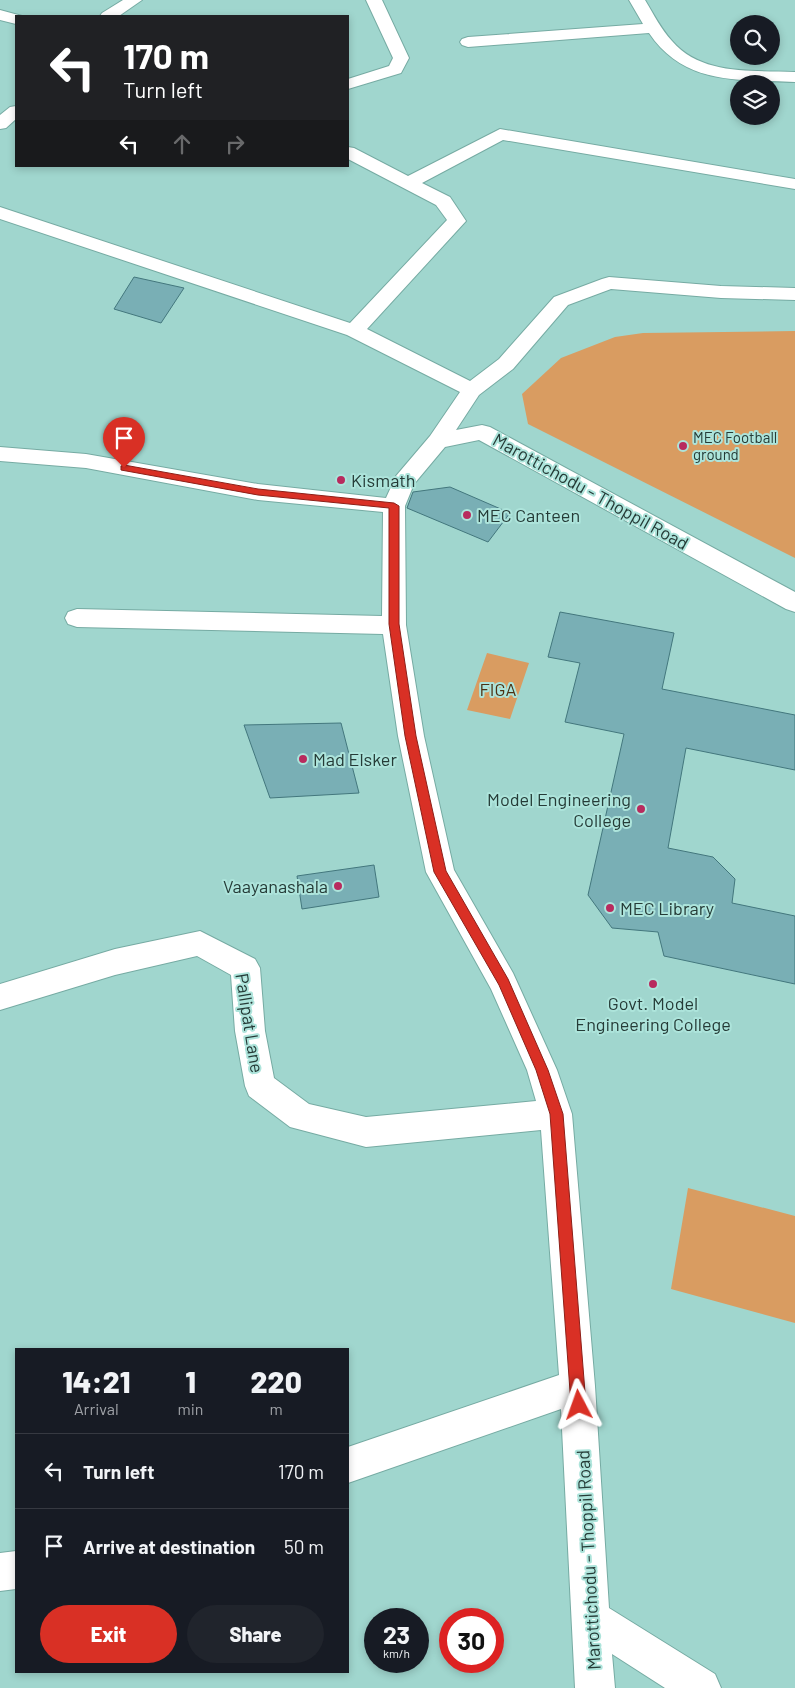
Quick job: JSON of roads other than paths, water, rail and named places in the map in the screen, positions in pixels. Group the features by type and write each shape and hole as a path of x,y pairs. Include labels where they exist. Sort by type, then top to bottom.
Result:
{"street":[{"path":"110,15 134,0"},
{"path":"349,84 395,69 401,58 374,0"},
{"path":"637,0 667,46 688,63 717,72 795,76"},
{"path":"0,15 15,19"},
{"path":"468,42 655,28"},
{"path":"0,99 15,104"},
{"path":"0,124 15,112"},
{"path":"408,183 500,134 795,184"},
{"path":"349,153 443,201 457,221 354,331"},
{"path":"0,213 354,331 472,390"},
{"path":"438,441 472,390 506,364 561,300 609,284 721,292 795,294"},
{"name":"Marottichodu - Thoppil Road","path":"595,1688 578,1386 556,1114 542,1070 503,982 440,872 411,736 394,624 394,506 404,481 438,441 482,432 795,603"},
{"path":"0,454 86,461 258,492 394,506"},
{"path":"77,618 394,624"},
{"name":"Pallipat Lane","path":"0,997 115,962 200,943 245,968 250,1031 260,1086 301,1117 366,1132 556,1114"},
{"path":"349,1465 578,1386"},
{"path":"0,1572 15,1570"},
{"path":"592,1619 701,1688"}],"place":[{"name":"MEC Football ground","path":"683,446"},
{"name":"Kismath","path":"341,480"},
{"name":"MEC Canteen","path":"467,515"},
{"name":"Mad Elsker","path":"303,759"},
{"name":"Model Engineering College","path":"641,809"},
{"name":"Vaayanashala","path":"338,886"},
{"name":"MEC Library","path":"610,908"},
{"name":"Govt. Model Engineering College","path":"653,984"}],"park label":[{"name":"FIGA","path":"498,689"}]}
